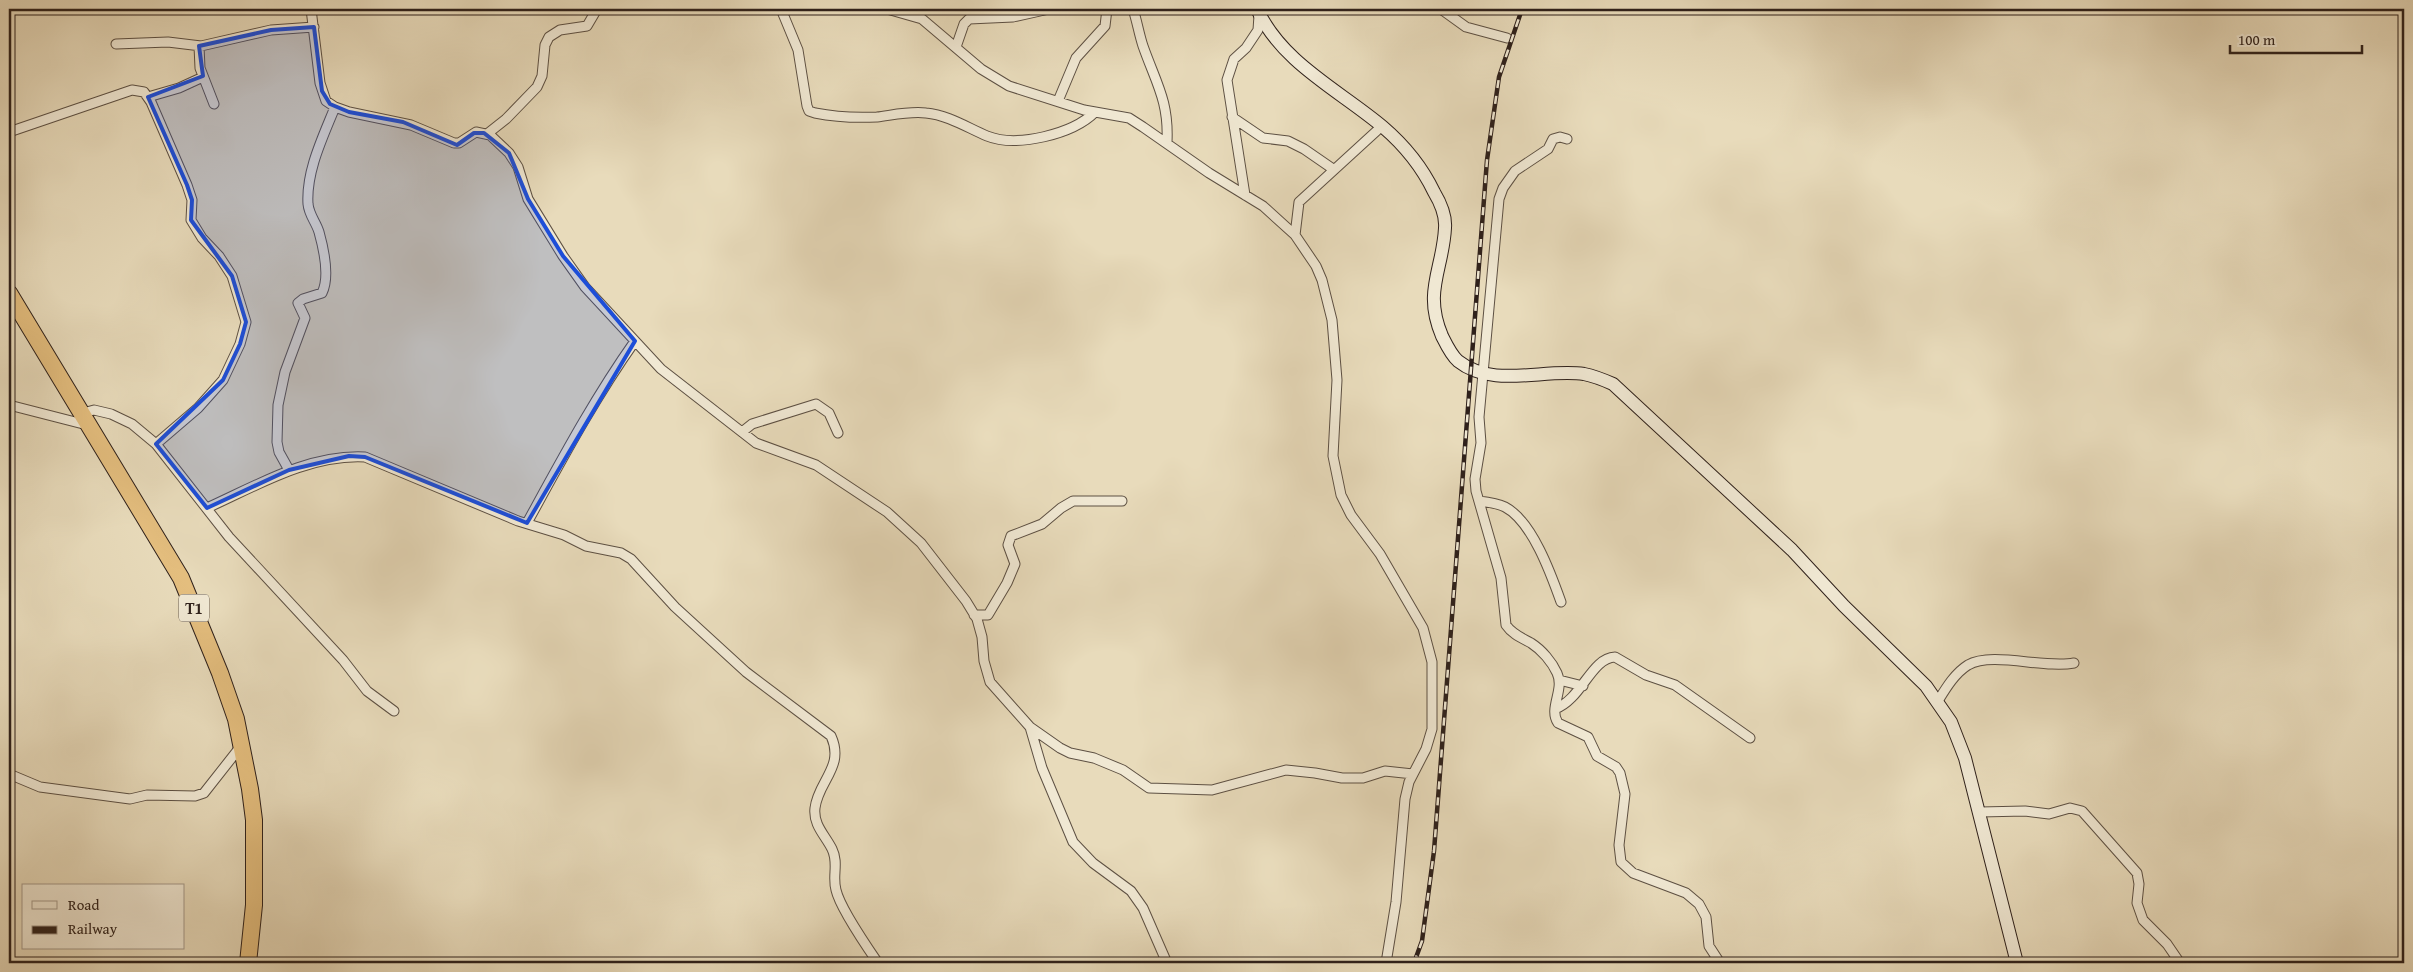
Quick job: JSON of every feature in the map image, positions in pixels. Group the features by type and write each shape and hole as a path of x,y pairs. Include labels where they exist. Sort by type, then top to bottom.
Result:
{"highway":[{"name":"T1","path":"9,293 181,578 220,673 236,719 254,820 254,905 248,963"}],"street":[{"path":"311,9 322,91 326,101 335,107 349,112 403,122 454,143 459,143 476,132 487,134 499,141 514,160 528,199 585,287 672,379 764,447 816,465 900,521 926,549 974,615 979,626 984,661 990,682 1030,727 1060,748 1100,760 1123,770 1149,788 1212,790 1286,770 1342,778 1363,778 1385,771 1413,774"},
{"path":"487,134 506,119 537,87 542,76 545,45 549,37 560,30 587,26 597,9"},
{"path":"781,9 798,50 807,106 809,111 815,113 858,117 926,113 1000,139 1051,136 1076,127 1095,112"},
{"path":"887,9 922,19 981,69 1009,86 1095,112 1129,118 1167,142 1209,173 1263,206 1295,235 1322,280 1332,320 1337,380 1333,449 1341,495 1351,515 1380,554 1418,620 1431,654 1432,729 1426,750 1413,774 1405,800 1395,911 1386,963"},
{"path":"956,47 964,24 969,19 985,13 1026,15 1049,9"},
{"path":"1058,101 1076,58 1104,26 1106,9"},
{"path":"1133,9 1143,45 1157,77 1166,108 1167,142"},
{"path":"1441,9 1466,27 1507,38"},
{"path":"1245,195 1227,80 1231,65 1258,30 1258,12"},
{"path":"1258,12 1272,36 1285,50 1307,70 1382,126 1419,166 1436,194 1445,227 1433,294 1434,308 1441,332 1455,358 1471,368 1484,372 1510,376 1582,374 1613,384 1792,550 1844,606 1938,700 1952,722 1964,752 2017,963"},
{"path":"116,44 155,42 199,46 271,30 314,28"},
{"path":"199,46 203,76 214,104"},
{"path":"148,97 179,88 203,76"},
{"path":"9,132 124,92 138,90 148,97 187,185 192,200 191,220 202,238 232,276 246,322 240,344 223,380 198,408 156,444"},
{"path":"289,470 279,452 277,442 278,405 285,372 305,318 298,303 303,299 322,293 326,284 322,246 318,230 311,218 308,188 313,164 335,107"},
{"path":"1232,118 1263,138 1288,141 1304,148 1333,170"},
{"path":"1295,235 1299,202 1382,126"},
{"path":"1568,139 1560,137 1553,139 1548,149 1515,171 1500,194 1479,417 1481,452 1475,479 1479,501 1501,578 1506,625 1514,634 1542,652 1555,669 1559,680 1554,714 1558,723 1588,737 1597,756 1616,768 1620,773 1625,794 1619,844 1621,862 1633,873 1681,890 1695,900 1706,917 1709,946 1720,963"},
{"path":"527,523 614,370 635,341"},
{"path":"742,432 752,424 816,404 831,416 838,433"},
{"path":"9,406 66,422 87,420 94,410 111,414 132,424 156,444 229,537 343,660 367,691 394,711"},
{"path":"207,508 289,470 349,456 365,457 453,496 518,521 564,535 586,546 617,552 631,559 675,606 746,672 831,736 835,756 831,774 822,788 815,807 817,825 836,858 834,880 838,898 878,963"},
{"path":"974,615 988,615 1008,583 1015,564 1008,545 1011,536 1042,524 1061,508 1073,501 1122,501"},
{"path":"1479,501 1506,507 1517,516 1543,557 1561,602"},
{"path":"1555,709 1569,702 1603,660 1615,656 1646,676 1674,685 1750,738"},
{"path":"1938,700 1957,675 1968,665 1980,661 2018,660 2052,666 2074,663"},
{"path":"1559,680 1583,686"},
{"path":"1030,727 1042,768 1073,842 1088,859 1131,891 1143,908 1167,963"},
{"path":"9,774 40,787 99,795 130,798 147,795 195,796 204,793 241,746"},
{"path":"1980,812 2025,811 2049,814 2070,808 2082,812 2102,831 2115,851 2137,873 2139,884 2138,903 2143,920 2168,944 2180,963"}],"highlighted area":[{"path":"314,27 322,91 330,104 349,112 403,122 457,145 474,133 484,133 509,153 528,199 563,256 635,341 527,523 365,457 349,456 289,470 207,508 156,444 223,380 240,344 246,322 232,276 191,220 192,200 187,185 148,97 203,76 199,46 271,30"}],"railway":[{"path":"1414,963 1422,941 1434,851 1487,160 1499,77 1522,9"}]}
